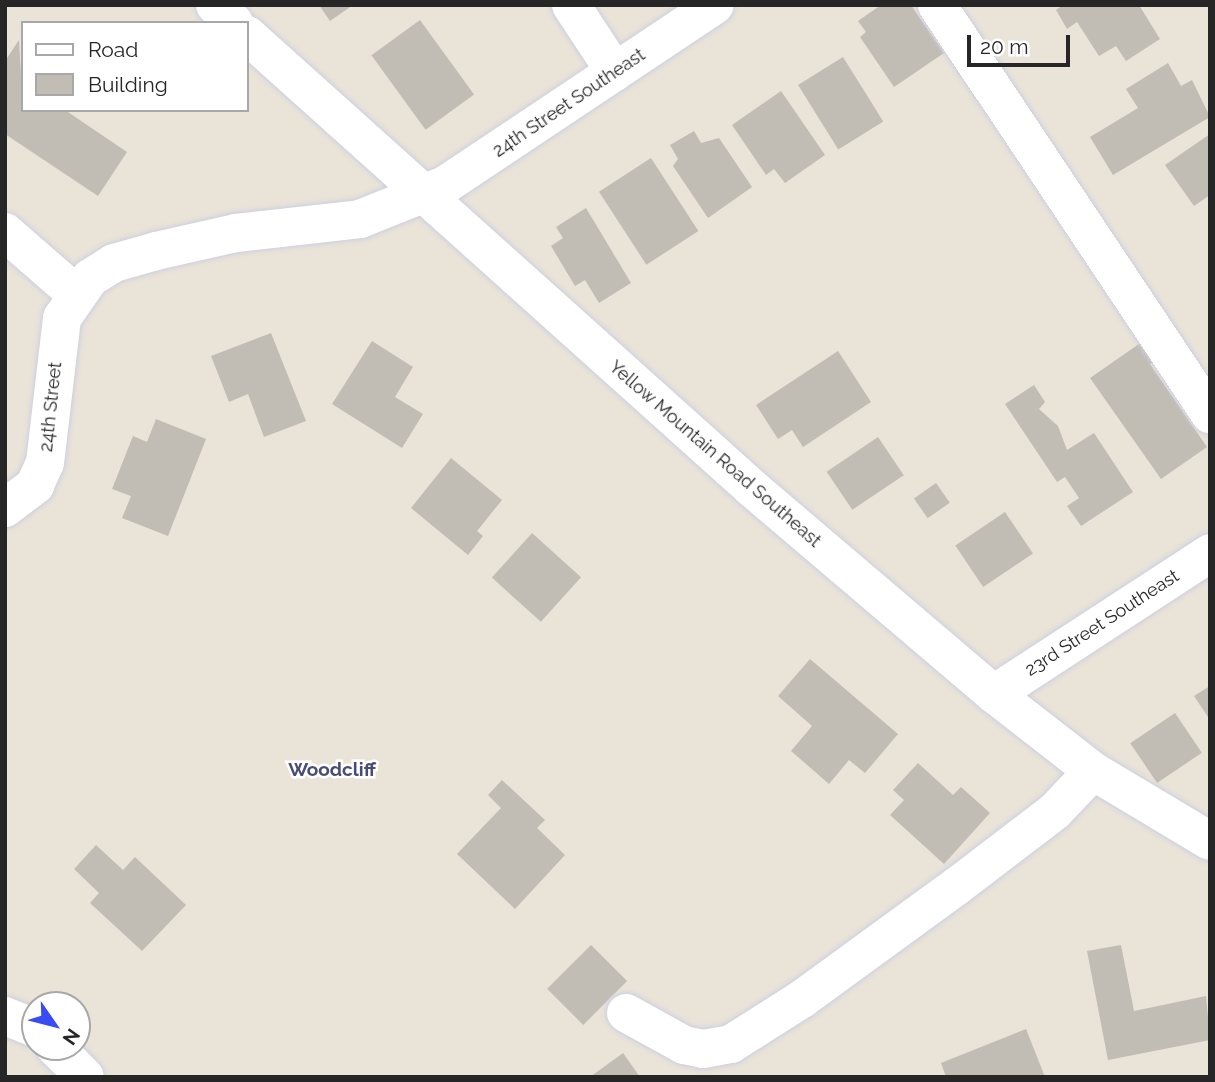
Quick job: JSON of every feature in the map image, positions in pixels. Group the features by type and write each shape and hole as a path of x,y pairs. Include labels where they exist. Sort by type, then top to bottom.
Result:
{"street":[{"path":"215,5 232,21"},
{"path":"571,5 615,72"},
{"name":"24th Street Southeast","path":"75,293 114,263 236,233 360,219 419,192 445,185 715,5"},
{"path":"937,5 1210,414"},
{"name":"Yellow Mountain Road Southeast","path":"248,35 419,192 753,489 994,694 1093,771 1210,841"},
{"path":"5,232 75,293"},
{"name":"24th Street","path":"5,508 35,485 45,463 59,329 75,293"},
{"name":"23rd Street Southeast","path":"994,694 1210,553"},
{"path":"626,1013 684,1045 703,1049 731,1044 802,999 957,886 1055,811 1093,771"},
{"path":"69,1061 85,1077"}],"building":[{"path":"319,5 353,5 330,21"},
{"path":"881,5 911,5 944,53 894,87 860,37 866,32 858,21"},
{"path":"1063,5 1139,5 1160,39 1126,61 1116,46 1099,56 1077,22 1067,29 1056,10"},
{"path":"420,20 474,94 426,130 371,55"},
{"path":"19,40 21,112 68,112 127,152 98,196 5,134 5,61"},
{"path":"843,57 883,121 838,150 798,85"},
{"path":"1168,63 1181,86 1192,80 1210,117 1113,175 1090,137 1138,108 1126,89"},
{"path":"781,91 825,155 785,183 774,169 766,175 732,125"},
{"path":"694,131 701,143 719,138 752,187 708,218 673,166 678,159 670,145"},
{"path":"1210,134 1210,195 1194,206 1165,165"},
{"path":"651,158 698,231 646,265 599,192"},
{"path":"586,208 631,283 599,303 585,280 575,286 551,246 563,238 556,227"},
{"path":"271,333 306,421 264,437 248,394 229,402 211,356"},
{"path":"1149,337 1162,356 1150,364 1207,447 1161,479 1090,378"},
{"path":"372,341 413,367 395,397 423,414 402,448 332,404"},
{"path":"838,351 871,402 803,447 792,430 778,439 756,405"},
{"path":"1034,385 1045,402 1039,409 1058,426 1067,450 1094,433 1133,492 1081,526 1067,506 1079,498 1065,477 1057,482 1005,404"},
{"path":"156,419 206,439 168,536 122,518 131,496 112,489 133,436 147,442"},
{"path":"878,437 904,475 852,510 827,472"},
{"path":"451,458 502,500 477,531 483,536 468,555 411,508"},
{"path":"936,483 950,503 928,518 914,498"},
{"path":"1005,512 1033,553 983,587 955,546"},
{"path":"532,533 581,577 541,622 492,578"},
{"path":"810,659 898,734 865,773 849,760 829,784 791,751 812,726 778,696"},
{"path":"1210,686 1210,720 1194,696"},
{"path":"1175,713 1202,753 1157,783 1130,743"},
{"path":"918,763 953,795 961,787 990,813 944,864 890,815 904,800 893,790"},
{"path":"502,780 545,820 537,828 565,855 515,909 457,854 501,808 488,795"},
{"path":"96,845 123,870 135,857 186,905 142,951 90,903 99,893 74,869"},
{"path":"591,945 627,981 583,1025 547,989"},
{"path":"1121,945 1134,1011 1206,996 1210,1040 1108,1060 1087,951"},
{"path":"1026,1029 1045,1077 946,1077 941,1063"},
{"path":"623,1053 640,1077 590,1077"}],"district":[{"name":"Woodcliff","path":"332,770"}]}
